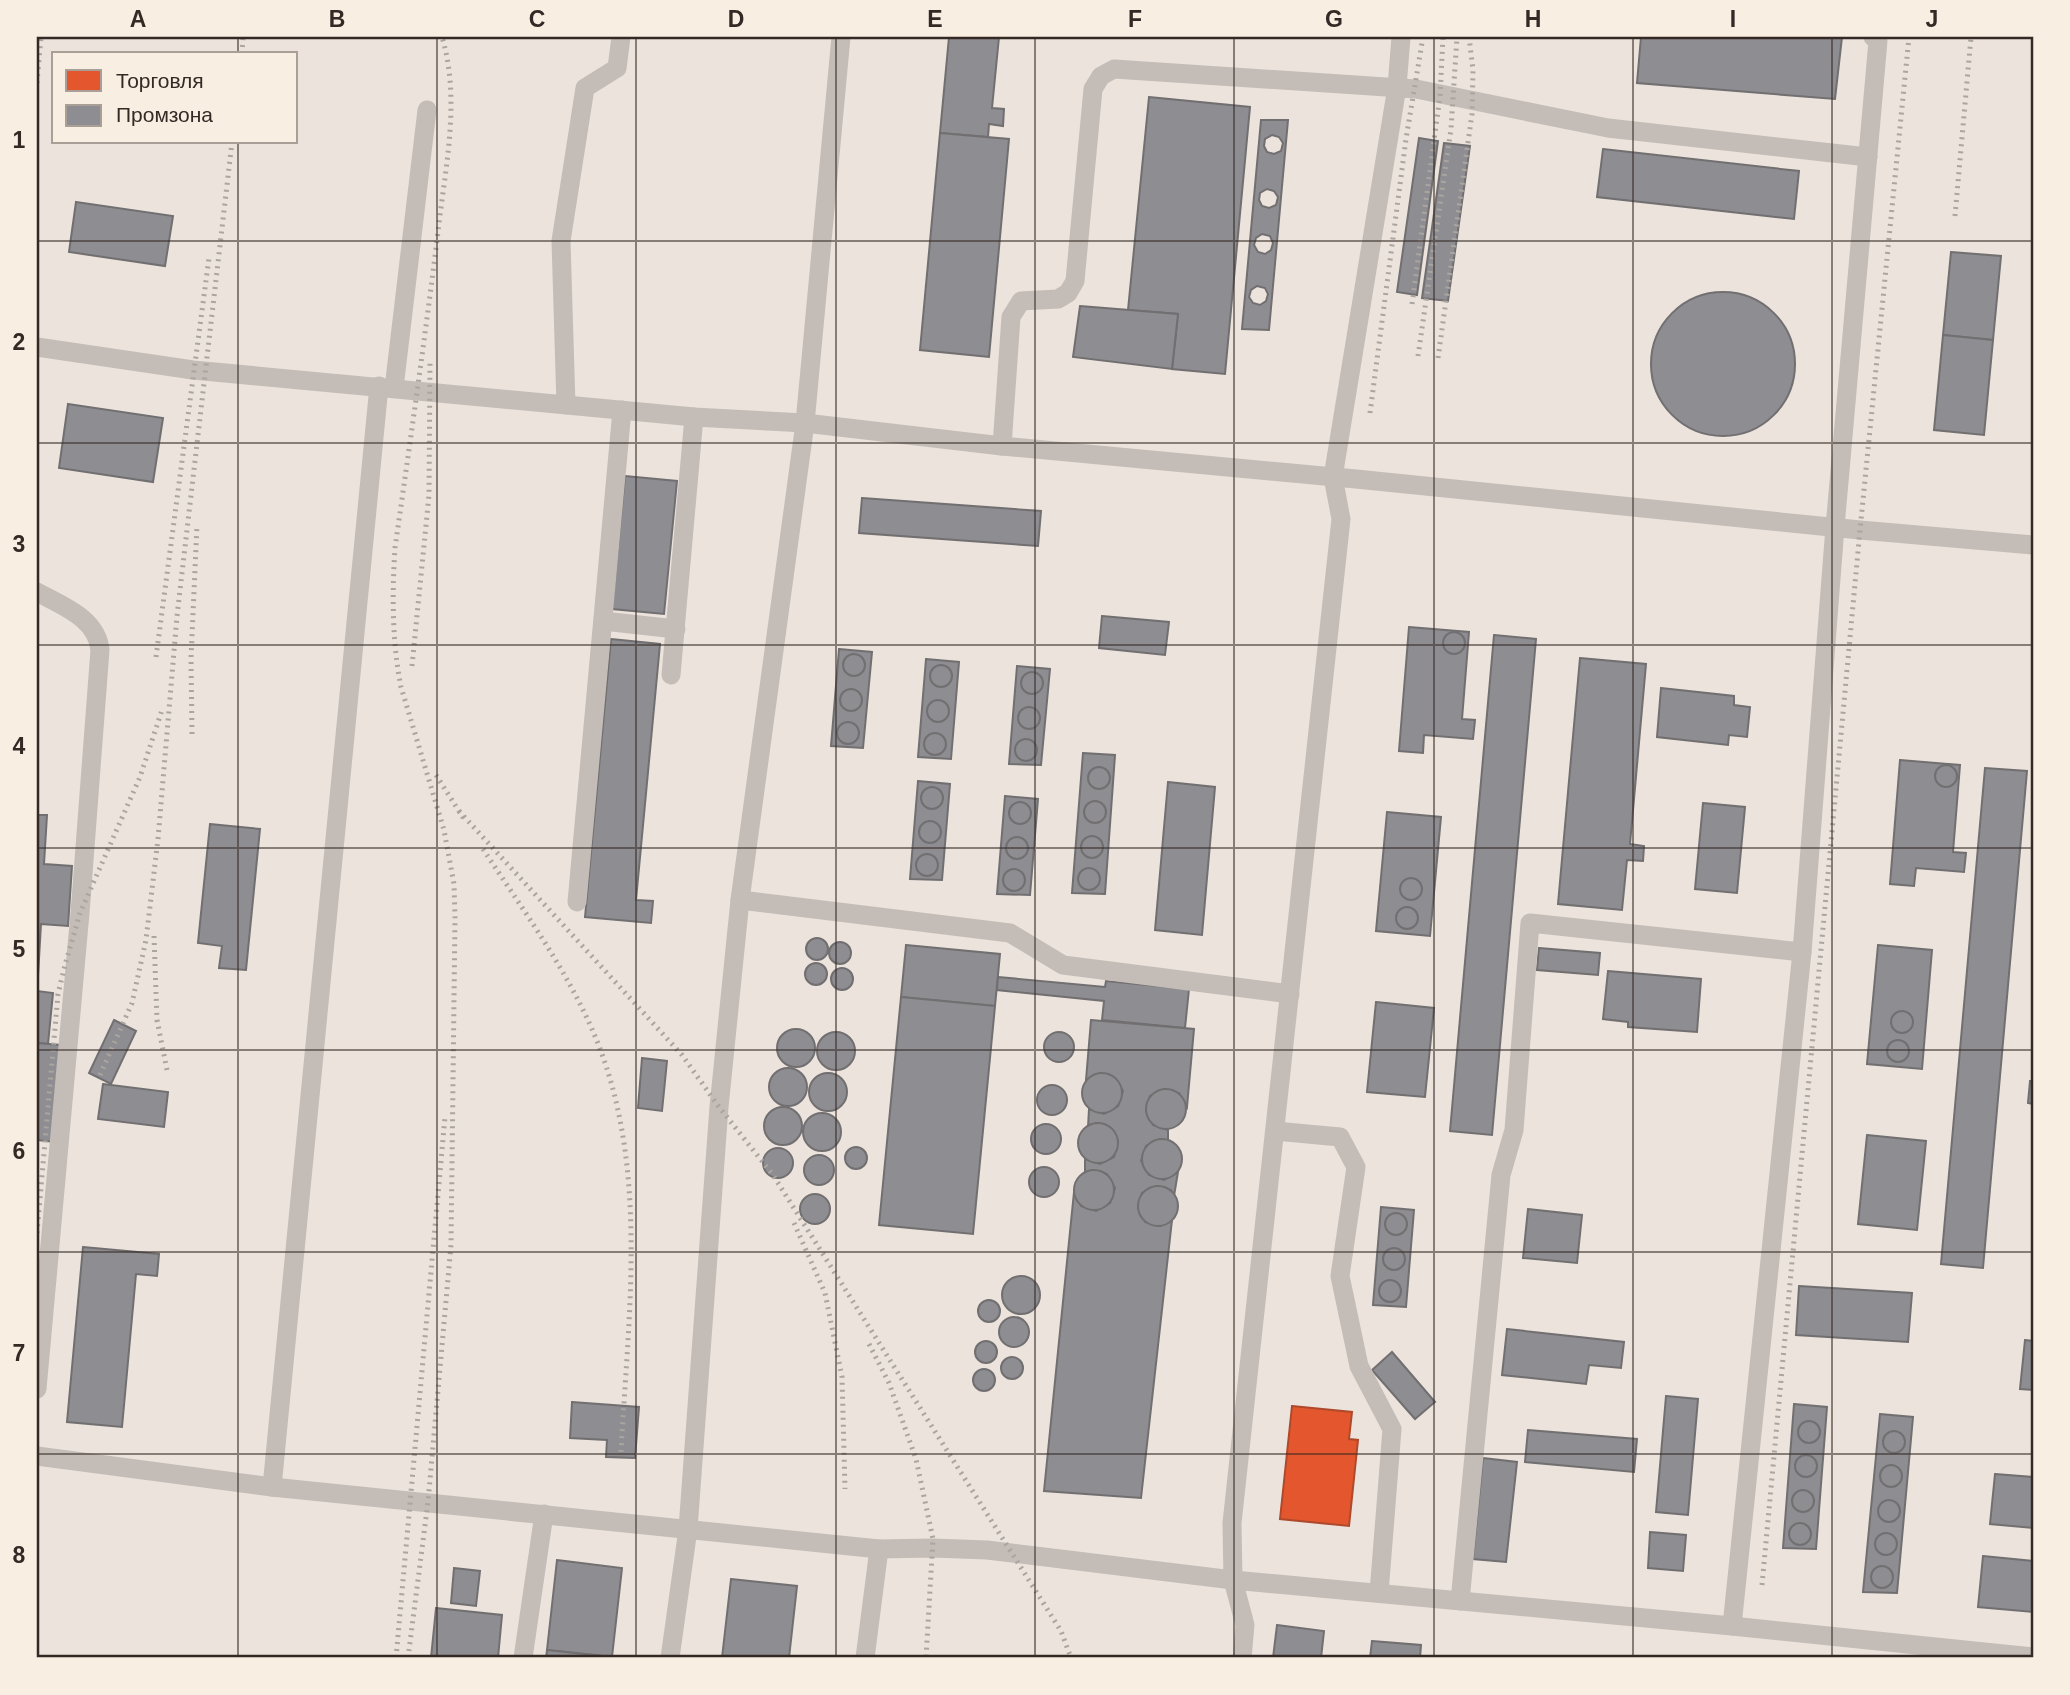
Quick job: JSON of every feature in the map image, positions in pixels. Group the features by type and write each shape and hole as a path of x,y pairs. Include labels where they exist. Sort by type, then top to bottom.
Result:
{"lane":[{"path":"566,405 561,241 585,88 617,68 621,37"},
{"path":"670,1658 688,1529 719,1107 740,900 804,423 841,37"},
{"path":"1242,1658 1245,1625 1233,1580 1232,1523 1341,519 1334,477 1397,87 1401,37"},
{"path":"1732,1626 1802,951 1835,527 1878,41 1873,37"},
{"path":"1003,446 1011,317 1021,301 1058,299 1068,293 1075,281 1093,89 1101,76 1114,69 1416,89 1608,128 1868,157"},
{"path":"272,1487 386,387 427,110"},
{"path":"37,352 193,370 694,417 804,423 1003,446 2033,545"},
{"path":"577,902 622,410"},
{"path":"671,675 694,417"},
{"path":"37,592 88,622 95,629 100,650 80,913 37,1389"},
{"path":"603,621 676,629"},
{"path":"740,900 1010,933 1062,965 1290,994"},
{"path":"1460,1601 1501,1175 1514,1130 1530,923 1802,951"},
{"path":"1275,1131 1340,1137 1356,1167 1340,1276 1359,1366 1392,1429 1380,1593"},
{"path":"37,1456 272,1487 879,1549 987,1550 1233,1580 2033,1657"},
{"path":"523,1658 544,1514"},
{"path":"865,1658 879,1549"}],"building: Торговля":[{"path":"1292,1406 1352,1412 1349,1439 1358,1440 1349,1526 1280,1519"}],"building: Промзона":[{"path":"949,37 999,37 992,108 1004,109 1003,126 989,124 988,137 940,133"},
{"path":"1641,37 1842,37 1835,99 1637,83"},
{"path":"1149,97 1250,107 1225,374 1172,369 1178,314 1128,310"},
{"path":"1261,120 1288,120 1269,330 1242,329","holes":["1272,135 1279,137 1283,143 1281,151 1274,154 1267,152 1265,139","1267,189 1274,191 1278,197 1276,205 1269,208 1262,206 1260,193","1262,234 1270,236 1273,243 1271,250 1265,254 1258,252 1254,245 1256,238","1257,286 1265,288 1268,294 1266,301 1260,305 1253,303 1249,297 1251,290"]},
{"path":"940,133 1009,139 989,357 920,350"},
{"path":"1419,138 1438,141 1417,295 1397,292"},
{"path":"1444,143 1470,146 1448,301 1422,298"},
{"path":"1603,149 1799,171 1794,219 1597,197"},
{"path":"76,202 173,216 165,266 69,252"},
{"path":"1951,252 2001,256 1993,340 1943,335"},
{"path":"1723,292 1751,297 1774,313 1790,336 1795,364 1790,392 1774,415 1751,431 1723,436 1695,431 1672,415 1656,392 1651,364 1656,336 1672,313 1695,297"},
{"path":"1080,306 1178,314 1172,369 1073,357"},
{"path":"1943,335 1993,340 1984,435 1934,430"},
{"path":"68,404 163,418 153,482 59,468"},
{"path":"625,476 677,481 664,614 612,609"},
{"path":"862,498 1041,511 1038,546 859,533"},
{"path":"1102,616 1169,622 1165,655 1099,648"},
{"path":"1409,627 1469,632 1462,719 1475,720 1473,739 1424,735 1423,753 1399,751"},
{"path":"1454,632 1462,635 1465,643 1462,651 1454,654 1446,651 1443,643 1446,635"},
{"path":"1494,635 1536,639 1492,1135 1450,1131"},
{"path":"611,639 660,644 636,900 653,901 651,923 585,917"},
{"path":"839,649 872,652 863,748 831,746"},
{"path":"854,654 862,657 865,665 862,673 854,676 846,673 843,665 846,657"},
{"path":"1580,658 1646,664 1630,844 1644,846 1643,861 1627,860 1622,910 1558,904"},
{"path":"926,659 959,662 951,759 918,757"},
{"path":"941,665 949,668 952,676 949,684 941,687 933,684 930,676 933,668"},
{"path":"1017,666 1050,669 1041,765 1009,764"},
{"path":"1032,672 1040,675 1043,683 1040,691 1032,694 1024,691 1021,683 1024,675"},
{"path":"1661,688 1734,696 1734,705 1750,707 1747,737 1729,735 1728,745 1657,737"},
{"path":"851,689 859,692 862,700 859,708 851,711 843,708 840,700 843,692"},
{"path":"938,700 946,703 949,711 946,719 938,722 930,719 927,711 930,703"},
{"path":"1029,707 1037,710 1040,718 1037,726 1029,729 1021,726 1018,718 1021,710"},
{"path":"848,722 856,725 859,733 856,741 848,744 840,741 837,733 840,725"},
{"path":"935,733 943,736 946,744 943,752 935,755 927,752 924,744 927,736"},
{"path":"1026,739 1034,742 1037,750 1034,758 1026,761 1018,758 1015,750 1018,742"},
{"path":"1083,753 1115,755 1105,894 1072,893"},
{"path":"1900,760 1960,765 1953,852 1966,853 1964,872 1916,868 1914,886 1890,884"},
{"path":"1946,765 1954,768 1957,776 1954,784 1946,787 1938,784 1935,776 1938,768"},
{"path":"1099,767 1107,770 1110,778 1107,786 1099,789 1091,786 1088,778 1091,770"},
{"path":"1985,768 2027,771 1983,1268 1941,1264"},
{"path":"918,781 950,784 942,880 910,879"},
{"path":"1168,782 1215,787 1202,935 1155,930"},
{"path":"932,787 940,790 943,798 940,806 932,809 924,806 921,798 924,790"},
{"path":"1005,796 1038,799 1030,895 997,894"},
{"path":"1095,801 1103,804 1106,812 1103,820 1095,823 1087,820 1084,812 1087,804"},
{"path":"1020,802 1028,805 1031,813 1028,821 1020,824 1012,821 1009,813 1012,805"},
{"path":"1703,803 1745,807 1737,893 1695,889"},
{"path":"1387,812 1441,817 1430,936 1376,931"},
{"path":"37,815 47,815 44,864 72,866 68,926 41,924 38,976"},
{"path":"930,821 938,824 941,832 938,840 930,843 922,840 919,832 922,824"},
{"path":"210,824 260,829 246,970 219,968 222,946 198,943"},
{"path":"1092,836 1100,839 1103,847 1100,855 1092,858 1084,855 1081,847 1084,839"},
{"path":"1017,837 1025,840 1028,848 1025,856 1017,859 1009,856 1006,848 1009,840"},
{"path":"927,854 935,857 938,865 935,873 927,876 919,873 916,865 919,857"},
{"path":"1089,868 1097,871 1100,879 1097,887 1089,890 1081,887 1078,879 1081,871"},
{"path":"1014,869 1022,872 1025,880 1022,888 1014,891 1006,888 1003,880 1006,872"},
{"path":"1411,878 1419,881 1422,889 1419,897 1411,900 1403,897 1400,889 1403,881"},
{"path":"1407,907 1415,910 1418,918 1415,926 1407,929 1399,926 1396,918 1399,910"},
{"path":"817,938 825,941 828,949 825,957 817,960 809,957 806,949 809,941"},
{"path":"840,942 848,945 851,953 848,961 840,964 832,961 829,953 832,945"},
{"path":"906,945 1000,954 995,1006 901,997"},
{"path":"1878,945 1932,950 1922,1069 1867,1064"},
{"path":"1539,948 1600,953 1598,975 1537,970"},
{"path":"816,963 824,966 827,974 824,982 816,985 808,982 805,974 808,966"},
{"path":"842,968 850,971 853,979 850,987 842,990 834,987 831,979 834,971"},
{"path":"1608,971 1701,979 1697,1032 1628,1027 1628,1022 1603,1019"},
{"path":"998,977 1105,987 1106,981 1189,989 1185,1028 1102,1020 1104,1001 997,990"},
{"path":"37,991 53,993 48,1044 37,1043"},
{"path":"901,997 995,1006 973,1234 879,1225"},
{"path":"1376,1002 1434,1008 1425,1097 1367,1092"},
{"path":"1902,1011 1910,1014 1913,1022 1910,1030 1902,1033 1894,1030 1891,1022 1894,1014"},
{"path":"114,1020 136,1031 111,1084 89,1073"},
{"path":"1091,1020 1194,1029 1187,1107 1179,1093 1164,1089 1150,1096 1146,1111 1153,1125 1168,1130 1168,1142 1160,1139 1146,1146 1141,1161 1149,1175 1164,1180 1178,1172 1174,1196 1171,1190 1156,1186 1142,1193 1138,1208 1145,1222 1160,1226 1172,1220 1141,1498 1044,1491 1074,1192 1081,1206 1096,1211 1110,1203 1115,1188 1107,1174 1092,1170 1085,1173 1085,1159 1100,1164 1114,1157 1118,1141 1111,1128 1096,1123 1088,1127 1089,1109 1104,1114 1118,1106 1123,1091 1115,1078 1100,1073 1086,1080"},
{"path":"796,1029 809,1035 815,1048 809,1061 796,1067 783,1061 777,1048 783,1035"},
{"path":"836,1032 849,1038 855,1051 849,1064 836,1070 823,1064 817,1051 823,1038"},
{"path":"1059,1032 1070,1036 1074,1047 1070,1058 1059,1062 1048,1058 1044,1047 1048,1036"},
{"path":"1898,1040 1906,1043 1909,1051 1906,1059 1898,1062 1890,1059 1887,1051 1890,1043"},
{"path":"37,1043 73,1046 64,1143 37,1140"},
{"path":"642,1058 667,1061 662,1111 638,1108"},
{"path":"788,1068 801,1074 807,1087 801,1100 788,1106 775,1100 769,1087 775,1074"},
{"path":"828,1073 841,1079 847,1092 841,1105 828,1111 815,1105 809,1092 815,1079"},
{"path":"1102,1073 1116,1079 1122,1093 1116,1107 1102,1113 1088,1107 1082,1093 1088,1079"},
{"path":"2030,1081 2033,1081 2033,1104 2028,1103"},
{"path":"103,1084 168,1092 164,1127 98,1119"},
{"path":"1052,1085 1063,1089 1067,1100 1063,1111 1052,1115 1041,1111 1037,1100 1041,1089"},
{"path":"1166,1089 1180,1095 1186,1109 1180,1123 1166,1129 1152,1123 1146,1109 1152,1095"},
{"path":"783,1107 796,1113 802,1126 796,1139 783,1145 770,1139 764,1126 770,1113"},
{"path":"822,1113 835,1119 841,1132 835,1145 822,1151 809,1145 803,1132 809,1119"},
{"path":"1098,1123 1112,1129 1118,1143 1112,1157 1098,1163 1084,1157 1078,1143 1084,1129"},
{"path":"1046,1124 1057,1128 1061,1139 1057,1150 1046,1154 1035,1150 1031,1139 1035,1128"},
{"path":"1867,1135 1926,1141 1917,1230 1858,1224"},
{"path":"1162,1139 1176,1145 1182,1159 1176,1173 1162,1179 1148,1173 1142,1159 1148,1145"},
{"path":"856,1147 864,1150 867,1158 864,1166 856,1169 848,1166 845,1158 848,1150"},
{"path":"778,1148 789,1152 793,1163 789,1174 778,1178 767,1174 763,1163 767,1152"},
{"path":"819,1155 830,1159 834,1170 830,1181 819,1185 808,1181 804,1170 808,1159"},
{"path":"1044,1167 1055,1171 1059,1182 1055,1193 1044,1197 1033,1193 1029,1182 1033,1171"},
{"path":"1094,1170 1108,1176 1114,1190 1108,1204 1094,1210 1080,1204 1074,1190 1080,1176"},
{"path":"1158,1186 1172,1192 1178,1206 1172,1220 1158,1226 1144,1220 1138,1206 1144,1192"},
{"path":"815,1194 826,1198 830,1209 826,1220 815,1224 804,1220 800,1209 804,1198"},
{"path":"1381,1207 1414,1210 1406,1307 1373,1305"},
{"path":"1528,1209 1582,1215 1577,1263 1523,1258"},
{"path":"1396,1213 1404,1216 1407,1224 1404,1232 1396,1235 1388,1232 1385,1224 1388,1216"},
{"path":"83,1247 159,1254 157,1276 136,1274 122,1427 67,1422"},
{"path":"1394,1248 1402,1251 1405,1259 1402,1267 1394,1270 1386,1267 1383,1259 1386,1251"},
{"path":"1021,1276 1034,1282 1040,1295 1034,1308 1021,1314 1008,1308 1002,1295 1008,1282"},
{"path":"1390,1280 1398,1283 1401,1291 1398,1299 1390,1302 1382,1299 1379,1291 1382,1283"},
{"path":"1799,1286 1912,1293 1908,1342 1796,1335"},
{"path":"989,1300 997,1303 1000,1311 997,1319 989,1322 981,1319 978,1311 981,1303"},
{"path":"1014,1317 1025,1321 1029,1332 1025,1343 1014,1347 1003,1343 999,1332 1003,1321"},
{"path":"1507,1329 1624,1342 1621,1368 1589,1365 1586,1384 1502,1375"},
{"path":"2025,1340 2033,1341 2033,1390 2020,1389"},
{"path":"986,1341 994,1344 997,1352 994,1360 986,1363 978,1360 975,1352 978,1344"},
{"path":"1392,1352 1435,1402 1415,1419 1372,1370"},
{"path":"1012,1357 1020,1360 1023,1368 1020,1376 1012,1379 1004,1376 1001,1368 1004,1360"},
{"path":"984,1369 992,1372 995,1380 992,1388 984,1391 976,1388 973,1380 976,1372"},
{"path":"1666,1396 1698,1399 1688,1515 1656,1512"},
{"path":"572,1402 639,1407 635,1458 606,1457 607,1440 570,1438"},
{"path":"1794,1404 1827,1407 1816,1549 1783,1548"},
{"path":"1880,1414 1913,1417 1897,1593 1863,1592"},
{"path":"1809,1421 1817,1424 1820,1432 1817,1440 1809,1443 1801,1440 1798,1432 1801,1424"},
{"path":"1528,1430 1637,1439 1634,1472 1525,1462"},
{"path":"1894,1431 1902,1434 1905,1442 1902,1450 1894,1453 1886,1450 1883,1442 1886,1434"},
{"path":"1806,1455 1814,1458 1817,1466 1814,1474 1806,1477 1798,1474 1795,1466 1798,1458"},
{"path":"1483,1458 1517,1462 1506,1562 1473,1559"},
{"path":"1891,1465 1899,1468 1902,1476 1899,1484 1891,1487 1883,1484 1880,1476 1883,1468"},
{"path":"1995,1474 2033,1477 2033,1528 1990,1524"},
{"path":"1803,1490 1811,1493 1814,1501 1811,1509 1803,1512 1795,1509 1792,1501 1795,1493"},
{"path":"1889,1500 1897,1503 1900,1511 1897,1519 1889,1522 1881,1519 1878,1511 1881,1503"},
{"path":"1800,1523 1808,1526 1811,1534 1808,1542 1800,1545 1792,1542 1789,1534 1792,1526"},
{"path":"1650,1532 1686,1535 1683,1571 1648,1568"},
{"path":"1886,1533 1894,1536 1897,1544 1894,1552 1886,1555 1878,1552 1875,1544 1878,1536"},
{"path":"1983,1556 2033,1561 2033,1612 1978,1607"},
{"path":"557,1560 622,1568 612,1657 547,1650"},
{"path":"1882,1566 1890,1569 1893,1577 1890,1585 1882,1588 1874,1585 1871,1577 1874,1569"},
{"path":"454,1568 480,1571 476,1606 451,1603"},
{"path":"731,1579 797,1586 789,1658 722,1658"},
{"path":"436,1608 502,1615 498,1658 431,1658"},
{"path":"1277,1625 1324,1631 1321,1658 1273,1658"},
{"path":"1372,1641 1421,1645 1420,1658 1370,1658"},
{"path":"547,1650 612,1657 612,1658 546,1658"}],"railway":[{"path":"37,83 41,37"},
{"path":"242,52 243,37"},
{"path":"408,1658 428,1502 451,1245 455,918 454,884 444,830 401,687 394,635 393,583 395,548 450,134 450,85 442,37"},
{"path":"1370,413 1406,139 1423,37"},
{"path":"1412,304 1440,96 1443,37"},
{"path":"1418,356 1451,129 1457,37"},
{"path":"1438,358 1472,114 1473,70 1469,37"},
{"path":"1762,1585 1860,530 1909,37"},
{"path":"1955,216 1971,37"},
{"path":"100,1075 132,1003 146,940 158,839 177,616 232,144"},
{"path":"156,657 209,258"},
{"path":"412,666 429,495 430,359"},
{"path":"192,734 191,658 197,525"},
{"path":"37,1233 58,994 80,913 140,777 162,710"},
{"path":"436,775 464,819"},
{"path":"459,811 682,1055 773,1175 1061,1631 1071,1658"},
{"path":"483,849 573,990 597,1041 613,1090 624,1141 631,1244 621,1453"},
{"path":"154,936 157,1020 167,1070"},
{"path":"396,1658 445,1117"},
{"path":"794,1223 825,1293 842,1377 845,1489"},
{"path":"869,1344 889,1383 916,1459 933,1539 926,1658"}]}
